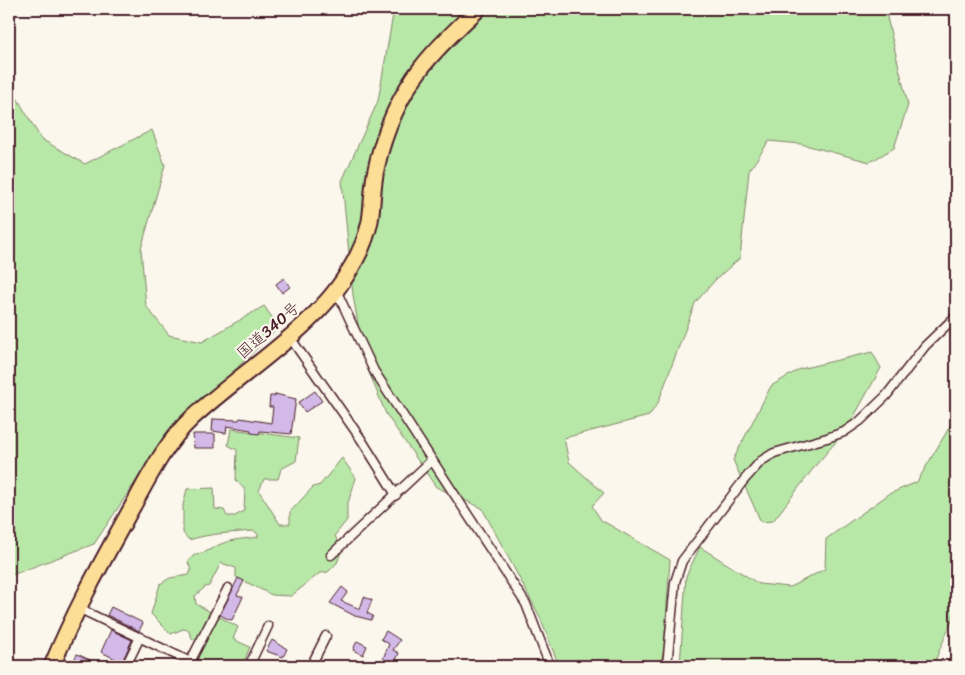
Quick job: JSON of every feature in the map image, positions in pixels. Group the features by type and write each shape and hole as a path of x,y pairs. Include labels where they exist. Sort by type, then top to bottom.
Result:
{"highway":[{"name":"国道340号","path":"52,666 78,608 147,480 173,439 191,419 289,336 336,290 356,259 364,242 370,222 376,167 382,145 405,94 421,67 478,9"}],"street":[{"path":"336,290 374,371 526,604 550,666"},
{"path":"666,666 674,582 682,561 744,480 761,461 774,453 844,432 860,421 886,396 925,346 956,316"},
{"path":"289,336 360,439 396,496"},
{"path":"331,555 396,496 432,460"},
{"path":"189,664 228,588"},
{"path":"78,608 140,637 189,664 199,666"},
{"path":"249,666 268,626"},
{"path":"311,666 326,636"},
{"path":"126,666 140,637"}],"green space":[{"path":"394,9 885,9 908,105 894,148 870,162 801,144 769,141 749,171 740,258 716,279 695,303 658,403 649,416 564,438 569,462 604,493 592,506 601,520 670,560 664,649 660,666 559,666 539,615 482,508 436,487 386,414 364,360 353,295 342,181 378,101"},
{"path":"949,9 956,9 956,67"},
{"path":"9,84 41,139 85,164 152,130 165,165 141,249 146,306 169,335 202,342 264,306 279,327 164,439 94,544 9,576"},
{"path":"872,352 881,368 847,429 816,465 773,521 761,522 733,460 771,386 800,369"},
{"path":"956,416 956,610 933,666 680,666 686,576 700,547 759,584 790,587 825,569 826,539 889,494 917,482"},
{"path":"231,429 299,438 296,461 281,469 278,479 264,479 259,491 280,524 290,524 290,512 313,487 320,485 342,458 356,478 347,506 347,520 335,535 341,552 337,563 328,572 320,573 291,596 272,595 236,577 236,568 221,563 209,586 205,587 195,596 196,604 238,627 233,639 250,647 242,666 212,666 198,660 199,636 193,640 188,630 183,629 171,634 151,614 160,584 170,578 189,575 191,570 188,562 194,555 230,541 258,537 258,534 254,531 213,535 189,540 183,533 183,505 187,489 214,488 215,509 224,510 227,516 235,516 244,511 245,490 236,480 237,450 228,445"}],"building":[{"path":"284,278 290,287 282,293 276,284"},
{"path":"315,391 322,401 305,412 298,403"},
{"path":"275,394 296,399 291,434 260,431 259,434 251,433 251,430 227,426 226,433 212,431 213,419 239,420 240,418 271,423 273,407 269,407 270,396 275,396"},
{"path":"193,434 215,434 215,448 194,448"},
{"path":"238,578 244,581 237,595 243,597 232,620 220,615"},
{"path":"342,587 348,592 341,601 360,609 364,597 372,600 367,613 373,616 371,620 355,616 330,603"},
{"path":"111,607 143,623 139,631 107,615"},
{"path":"111,630 132,640 122,662 101,652"},
{"path":"386,631 400,640 393,650 399,653 394,665 382,661 389,644 381,639"},
{"path":"272,640 287,649 283,657 266,651"},
{"path":"357,641 367,646 363,655 353,650"},
{"path":"77,654 103,666 71,666"}]}
